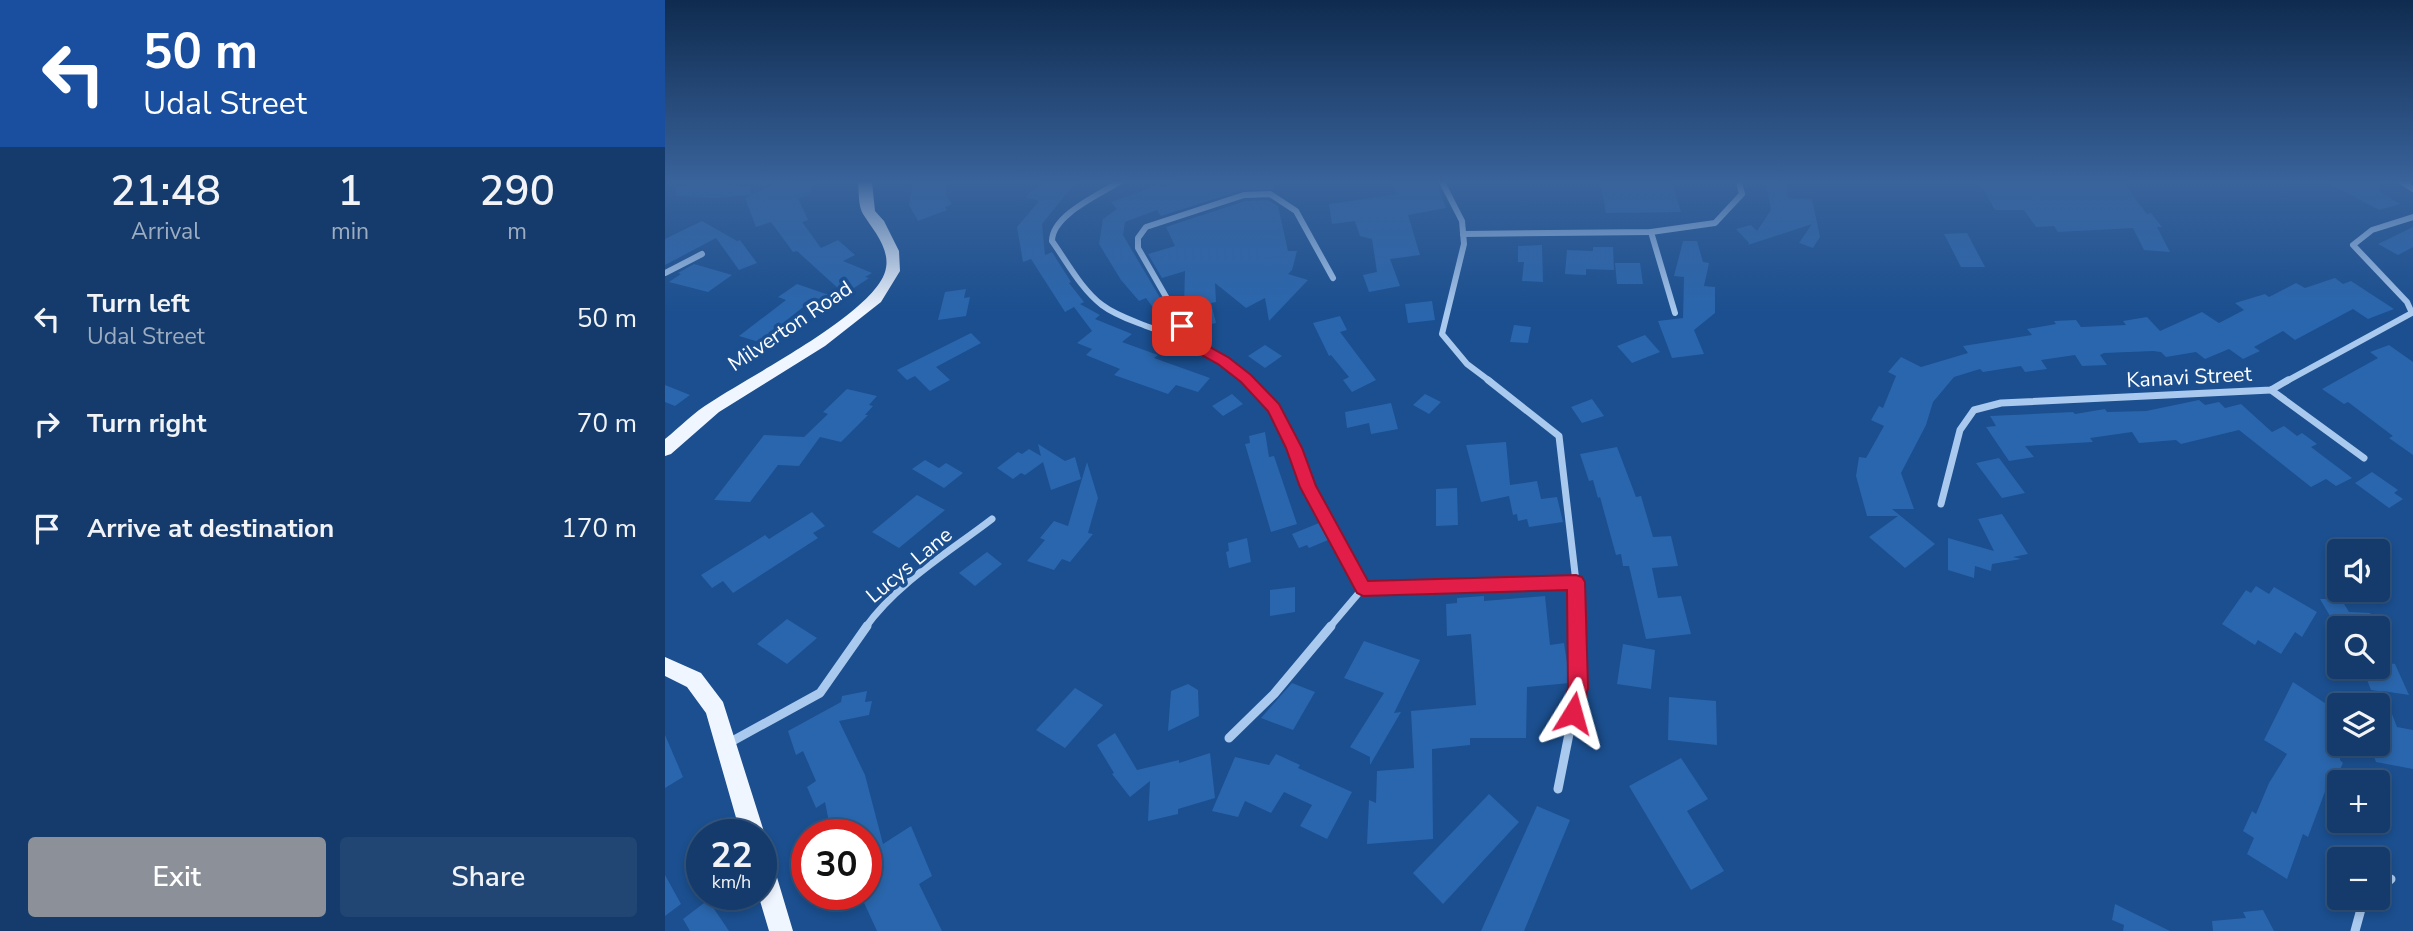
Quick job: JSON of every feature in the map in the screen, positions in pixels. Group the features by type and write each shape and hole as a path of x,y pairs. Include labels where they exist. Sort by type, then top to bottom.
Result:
{"main road":[{"name":"Milverton Road","path":"665,449 713,408 819,342 876,299 893,271 892,251 879,225"},
{"path":"665,666 694,680 715,709 748,819"},
{"path":"775,910 781,931"}],"street":[{"path":"1056,225 1052,230 1052,242 1087,291 1102,305 1121,316 1192,343 1223,360 1246,378 1274,408 1294,448 1308,487 1363,588"},
{"path":"1151,225 1146,227 1138,238 1138,248 1192,343"},
{"path":"1304,225 1333,278"},
{"path":"1462,225 1464,244 1442,334 1453,351 1483,378 1544,420 1559,436 1576,582 1578,688 1558,789"},
{"path":"1463,234 1651,232 1698,225"},
{"name":"Kanavi Street","path":"1941,504 1960,429 1974,410 2001,403 2271,390 2412,313 2407,302 2353,245 2356,239 2366,233 2388,225"},
{"path":"1651,232 1675,313"},
{"path":"665,273 702,254"},
{"path":"2271,390 2364,458"},
{"name":"Lucys Lane","path":"726,745 820,692 876,613 910,582 992,519"},
{"path":"1230,738 1274,694 1363,588 1576,582"},
{"path":"2355,931 2361,910"}],"building":[{"path":"693,225 710,225 737,241 740,240 757,263 739,270 716,238 665,265 665,239"},
{"path":"774,225 805,225 821,248 838,240 855,255 843,261 872,273 854,288 847,285 840,290 797,251 793,252"},
{"path":"1042,225 1045,255 1052,252 1071,282 1069,283 1084,302 1080,304 1100,315 1095,319 1132,334 1122,342 1158,355 1154,358 1210,378 1198,392 1176,385 1168,394 1114,375 1120,369 1086,355 1092,349 1077,343 1092,331 1074,307 1065,312 1031,259 1023,262 1017,227"},
{"path":"1102,225 1124,225 1123,235 1169,313 1160,317 1146,298 1139,301 1121,280 1099,244"},
{"path":"1282,225 1288,251 1297,251 1292,270 1288,274 1308,280 1269,321 1265,298 1246,308 1215,283 1216,302 1211,303 1216,323 1198,327 1192,302 1184,305 1185,271 1162,278 1148,254 1175,246 1166,227"},
{"path":"1356,225 1411,225 1420,255 1390,259 1400,286 1369,292 1363,275 1377,272 1372,239 1360,236"},
{"path":"1751,225 1757,231 1761,225 1808,225 1748,245 1736,229"},
{"path":"1811,225 1818,225 1820,237 1813,248 1799,243"},
{"path":"2035,225 2161,225 2157,227 2170,252 2144,250 2133,228 2058,232 2054,226"},
{"path":"2413,227 2413,247 2398,255 2378,244"},
{"path":"1967,233 1985,267 1961,267 1944,234"},
{"path":"1683,241 1697,241 1703,262 1709,263 1704,286 1715,287 1715,313 1694,330 1704,354 1672,358 1658,321 1683,318 1684,277 1674,276"},
{"path":"1542,245 1543,282 1522,281 1524,262 1518,262 1518,246"},
{"path":"1593,247 1613,247 1614,270 1586,269 1586,275 1565,274 1567,250 1593,251"},
{"path":"1615,263 1640,263 1643,284 1617,284"},
{"path":"694,264 732,275 708,292 669,282"},
{"path":"2335,278 2343,284 2351,281 2394,309 2368,319 2353,309 2295,340 2283,331 2254,347 2260,351 2243,359 2229,349 2205,359 2196,352 2166,357 2161,352 2153,351 2104,353 2100,355 2107,365 2082,366 2075,355 2041,360 2047,369 2025,372 2021,366 1983,372 1980,369 1954,377 1933,402 1926,425 1901,473 1914,509 1892,509 1935,544 1905,568 1869,537 1898,516 1867,516 1856,476 1859,457 1866,458 1884,426 1871,420 1879,406 1883,408 1896,376 1888,372 1901,357 1921,367 1968,353 1963,346 2032,335 2027,329 2056,324 2054,321 2076,320 2081,327 2126,325 2123,321 2147,317 2160,331 2202,312 2219,323 2244,310 2235,303 2265,294 2269,297 2296,283 2305,288"},
{"path":"797,284 832,296 816,308 807,304 759,342 739,336 786,300 778,297"},
{"path":"966,289 964,298 970,297 966,316 938,320 945,292"},
{"path":"1432,301 1435,320 1408,323 1405,304"},
{"path":"1340,316 1347,330 1340,332 1376,380 1352,392 1343,380 1349,377 1331,355 1329,356 1313,323"},
{"path":"1514,325 1531,327 1528,343 1510,342"},
{"path":"971,333 981,343 936,367 950,380 930,391 915,376 907,380 897,370"},
{"path":"1645,335 1660,352 1632,363 1617,346"},
{"path":"1265,345 1282,356 1265,368 1248,356"},
{"path":"2389,345 2413,362 2413,455 2348,402 2344,404 2322,389 2378,358 2370,352"},
{"path":"665,385 690,395 675,406 665,402"},
{"path":"847,389 877,396 869,405 873,406 865,415 868,415 841,442 820,437 799,466 778,465 750,502 714,500 764,435 804,437 828,414 823,412"},
{"path":"1232,394 1243,404 1223,416 1212,406"},
{"path":"1425,394 1441,402 1429,414 1413,405"},
{"path":"1592,399 1604,416 1582,423 1571,407"},
{"path":"2199,400 2205,405 2219,402 2225,408 2241,404 2272,432 2284,426 2297,436 2302,433 2317,444 2311,447 2352,478 2336,486 2326,479 2311,487 2239,430 2181,444 2176,440 2139,443 2132,432 2090,438 2093,442 2025,446 2034,457 2009,461 1986,427 1996,426 1990,416 2075,414 2105,409 2107,412 2146,411"},
{"path":"1391,403 1398,429 1371,434 1369,423 1347,428 1345,412"},
{"path":"1265,432 1269,457 1274,456 1297,524 1271,532 1245,444 1250,443 1249,436"},
{"path":"1506,442 1510,485 1537,481 1541,499 1557,497 1563,522 1529,527 1527,519 1518,521 1517,514 1513,515 1509,496 1481,502 1466,445"},
{"path":"1038,444 1065,461 1075,457 1081,479 1051,490 1043,462 1025,475 1021,473 1013,479 997,468 1018,452 1022,454 1029,449 1041,456"},
{"path":"1617,447 1636,497 1641,496 1653,537 1671,536 1678,566 1652,568 1658,598 1681,596 1691,634 1646,639 1629,566 1623,566 1621,554 1616,555 1600,497 1598,498 1593,480 1589,481 1580,454"},
{"path":"1999,458 2025,493 2002,498 1976,463"},
{"path":"925,460 939,468 946,463 963,473 944,488 912,469"},
{"path":"1087,462 1098,498 1088,533 1093,534 1070,562 1062,559 1054,570 1027,561 1045,540 1040,538 1054,521 1068,526"},
{"path":"2372,472 2398,490 2394,493 2403,499 2389,508 2355,483"},
{"path":"1457,488 1458,525 1436,526 1436,489"},
{"path":"917,495 945,510 899,548 872,532"},
{"path":"812,512 825,526 813,533 818,538 733,593 723,581 712,588 701,575 765,535 769,539"},
{"path":"2002,514 2028,554 2013,557 2021,559 1992,564 1991,571 1975,566 1974,578 1948,570 1948,538 1994,551 1978,519"},
{"path":"1319,523 1328,540 1309,548 1307,545 1299,548 1292,534"},
{"path":"1247,538 1251,562 1229,568 1226,552 1229,551 1228,543"},
{"path":"987,552 1002,564 975,586 959,573"},
{"path":"2256,586 2269,594 2274,587 2317,612 2302,637 2295,632 2281,654 2258,640 2255,645 2222,624 2246,590 2251,593"},
{"path":"1295,587 1295,612 1270,616 1270,590"},
{"path":"1484,596 1484,601 1545,596 1550,645 1564,643 1570,683 1527,687 1526,738 1470,738 1470,745 1432,749 1433,839 1367,844 1369,800 1376,803 1377,771 1414,768 1411,711 1476,705 1471,634 1447,636 1446,604 1457,603 1457,598"},
{"path":"2320,599 2343,602 2349,612 2370,613 2372,616 2330,616"},
{"path":"787,619 817,638 787,664 757,644"},
{"path":"1364,641 1420,660 1394,713 1401,712 1370,765 1370,757 1350,747 1384,693 1344,678"},
{"path":"1623,644 1655,650 1651,689 1617,684"},
{"path":"2390,663 2395,664 2409,695 2383,691 2384,693 2378,693 2371,690 2367,679 2390,679"},
{"path":"2293,682 2327,704 2327,756 2340,756 2343,763 2340,770 2327,770 2327,790 2308,837 2303,834 2287,879 2247,854 2254,838 2243,831 2252,811 2256,814 2269,783 2287,754 2264,740"},
{"path":"1292,683 1315,692 1293,730 1261,718"},
{"path":"1188,684 1198,690 1199,716 1168,731 1171,691"},
{"path":"1075,688 1103,705 1065,748 1036,730"},
{"path":"867,691 865,702 872,701 869,715 839,721 865,775 876,819 828,819 825,802 816,808 807,787 816,781 803,751 796,755 788,731 841,702 842,696"},
{"path":"1669,697 1716,701 1717,745 1668,740"},
{"path":"2390,709 2397,727 2413,730 2413,769 2376,762 2374,756 2390,756"},
{"path":"1115,733 1137,770 1179,760 1179,763 1210,753 1215,798 1178,809 1178,814 1148,821 1150,781 1130,797 1112,774 1114,773 1097,745"},
{"path":"665,735 683,777 665,788"},
{"path":"1276,754 1300,765 1298,768 1352,792 1327,839 1300,826 1312,805 1284,792 1271,813 1245,801 1238,817 1212,811 1235,757 1269,765"},
{"path":"1681,758 1708,799 1687,811 1724,871 1691,890 1629,786"},
{"path":"1489,794 1519,822 1443,904 1413,873"},
{"path":"1537,806 1570,820 1524,931 1481,931"},
{"path":"911,826 932,876 919,884 942,931 877,931 867,910 882,910 882,840 883,844"},
{"path":"665,875 681,904 665,916"},
{"path":"2115,904 2170,931 2123,931 2124,925 2112,920"},
{"path":"695,910 715,910 729,931 690,931 683,919"},
{"path":"2263,910 2274,931 2213,931 2212,921 2246,918 2243,912"}],"route":[{"path":"1182,326 1192,343 1223,360 1246,378 1274,408 1294,448 1308,487 1363,588 1576,582 1578,688 1573,713"}]}
